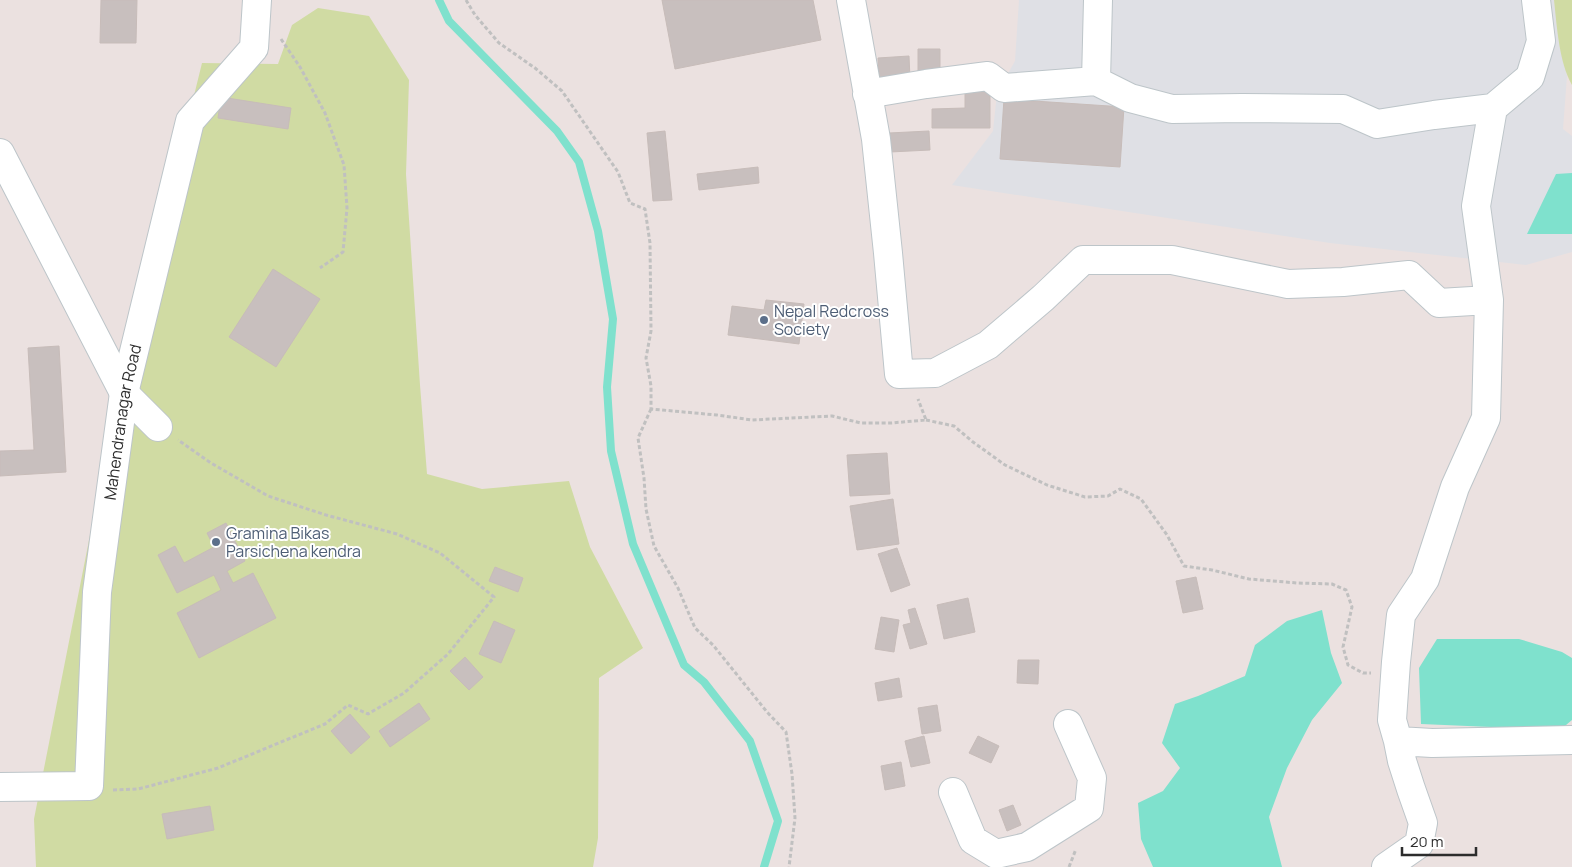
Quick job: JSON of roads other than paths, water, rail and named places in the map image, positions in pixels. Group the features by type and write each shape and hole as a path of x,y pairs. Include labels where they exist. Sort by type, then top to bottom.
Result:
{"street":[{"path":"851,0 877,149 899,374 935,373 988,345 1044,298 1083,260 1172,260 1288,284 1342,282 1409,275 1439,303 1489,300"},
{"path":"1096,81 1098,0"},
{"path":"867,94 988,76 1004,88 1096,81 1130,98 1172,109 1343,109 1377,124 1493,108 1530,77 1541,41 1536,0"},
{"name":"Mahendranagar Road","path":"0,787 89,786 97,592 124,392 190,121 254,48 257,5"},
{"path":"1386,867 1420,844 1424,823 1410,789 1392,720 1401,615 1425,579 1455,487 1486,418 1489,300 1476,206 1493,108"},
{"path":"0,153 124,392 158,428"},
{"path":"953,792 973,840 996,854 1027,847 1089,808 1092,778 1068,724"},
{"path":"1398,741 1432,743 1572,740"}],"waterway":[{"path":"439,0 449,21 557,131 579,162 598,231 613,319 607,387 611,451 633,544 684,665 704,682 750,741 778,821 764,867"}],"place":[{"name":"Nepal Redcross Society","path":"764,320"},
{"name":"Gramina Bikas Parsichena kendra","path":"216,542"}]}
